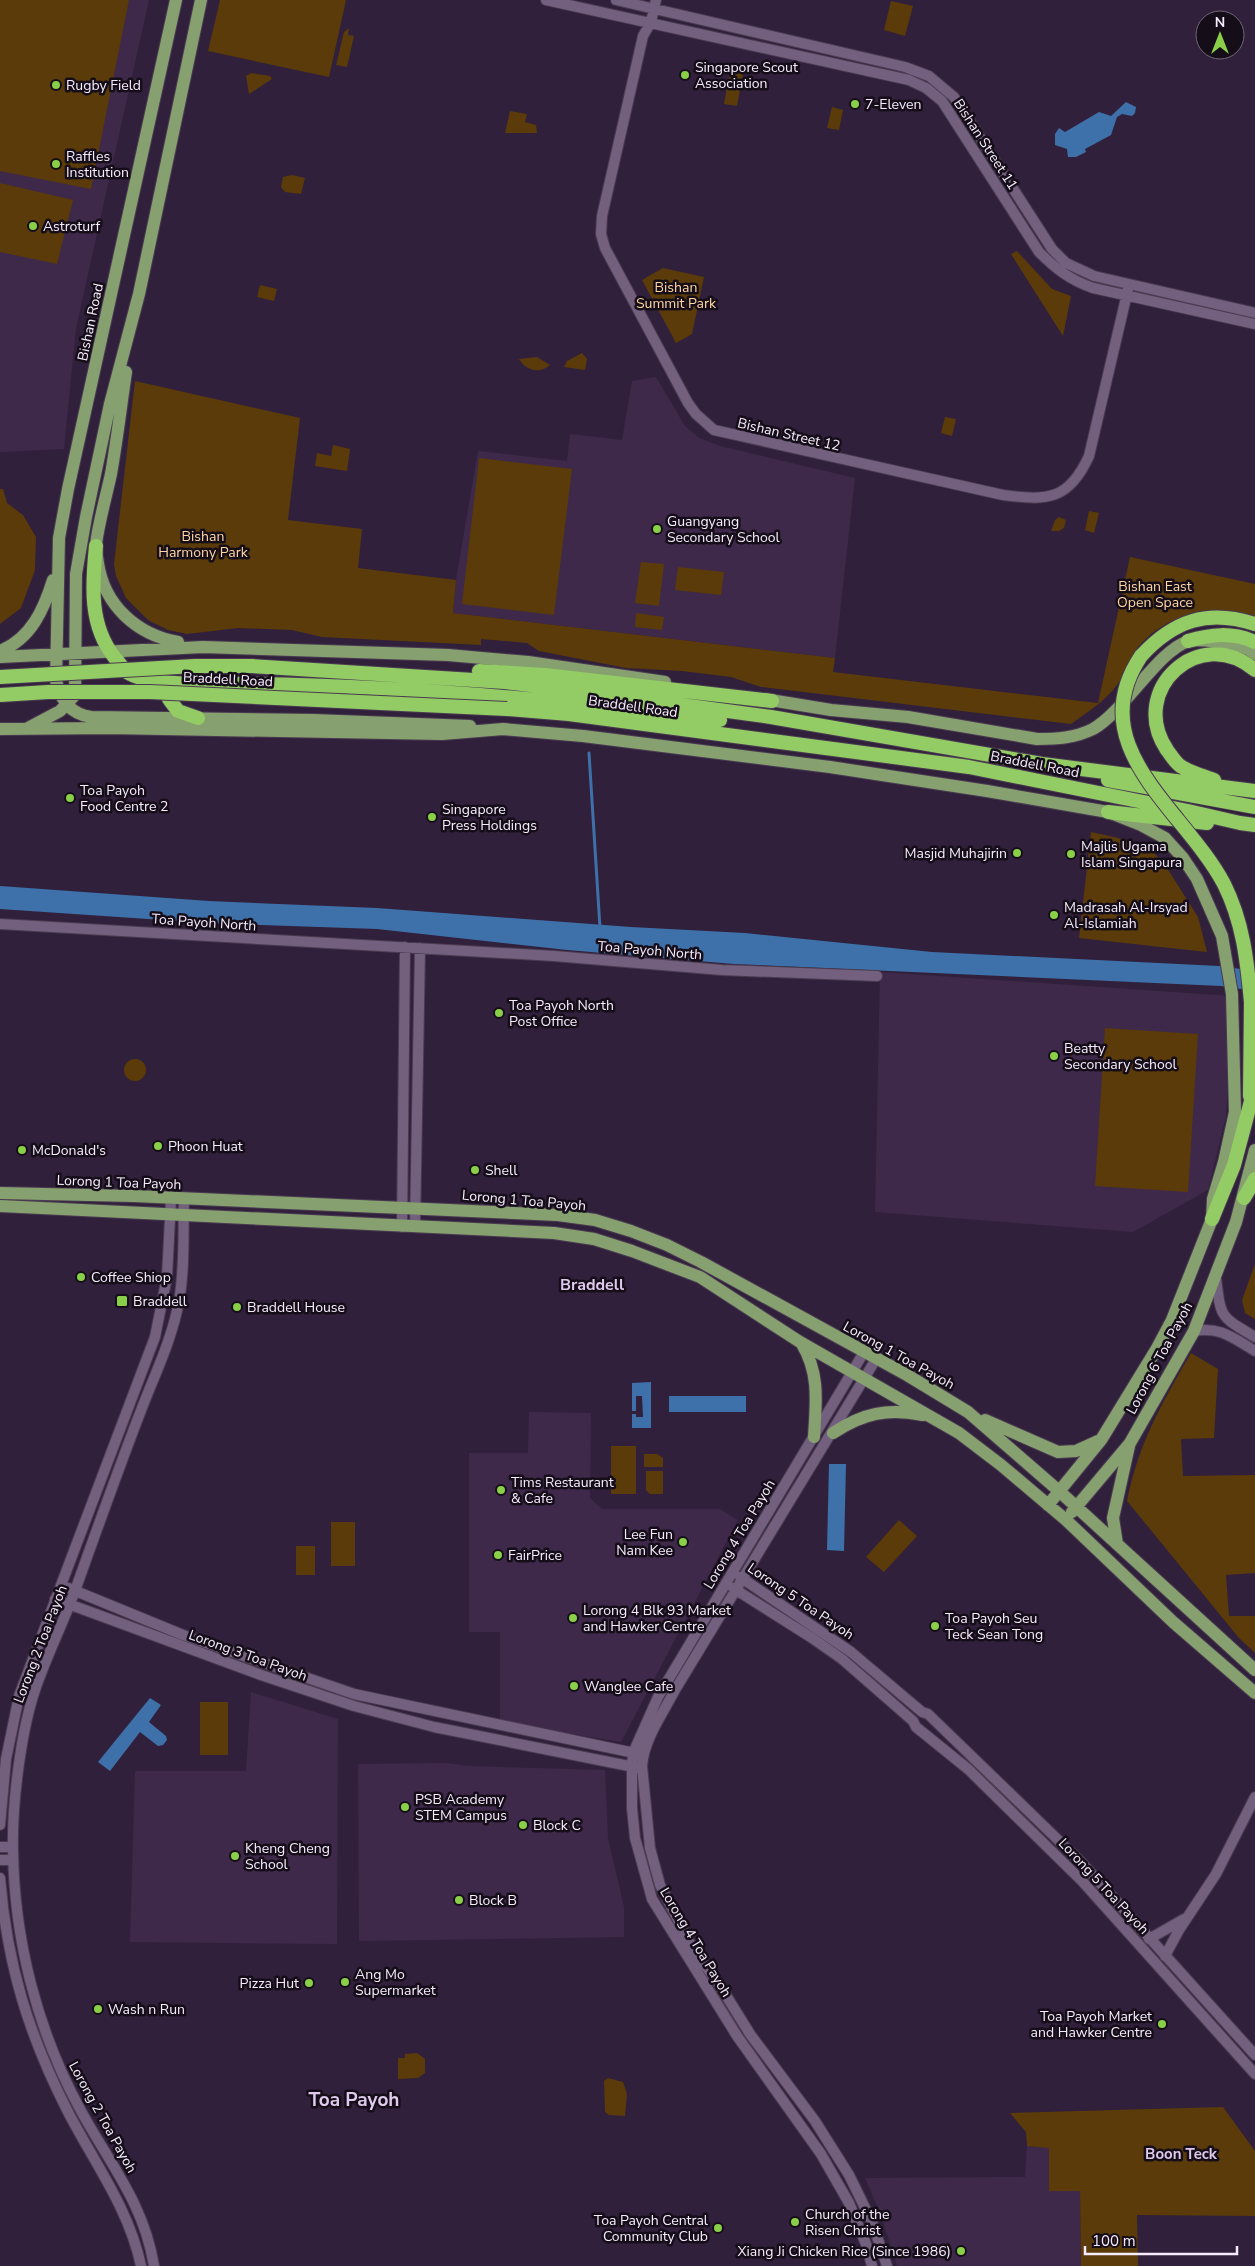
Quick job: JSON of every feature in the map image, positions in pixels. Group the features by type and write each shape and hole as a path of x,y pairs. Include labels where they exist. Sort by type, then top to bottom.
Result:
{"highway":[{"path":"96,546 93,600 96,618 108,650 126,672 144,679 174,682 312,685 504,695 772,726 794,722"},
{"path":"1250,1109 1251,1002 1247,952 1236,909 1207,857 1142,772 1126,740 1122,722 1126,684 1141,656 1156,640 1177,626 1204,617 1234,617 1255,624"},
{"path":"1188,641 1220,634 1239,636 1255,642"},
{"path":"1237,789 1180,767 1164,744 1156,719 1156,708 1164,681 1181,664 1193,658 1209,654 1236,657 1255,670"},
{"name":"Braddell Road","path":"0,677 144,668 251,666 375,666 506,677 761,716 1042,764 1255,791"},
{"path":"506,677 545,675 772,701"},
{"path":"174,682 168,699 178,711 198,718"},
{"name":"Braddell Road","path":"0,696 48,692 150,692 507,709 569,714 969,768 1240,823 1255,824"},
{"name":"Braddell Road","path":"1042,764 1132,786 1255,807"},
{"path":"1108,812 1214,824 1240,823"},
{"path":"1212,1219 1234,1165 1255,1086"},
{"path":"1244,1198 1255,1179"}],"main road":[{"name":"Bishan Road","path":"67,706 60,696 56,681 59,538 68,489 176,0"},
{"path":"201,0 135,313 111,473 96,546 103,588 127,619 145,632 164,640 203,646"},
{"path":"23,730 48,719 67,706 75,695 76,574 110,404 135,313"},
{"path":"0,651 26,635 46,602 54,576 59,538"},
{"path":"1188,641 1223,642 1239,646 1255,654"},
{"name":"Braddell Road","path":"0,657 203,646 448,655 528,662 739,694 772,701 908,717 1037,739 1057,739 1079,735 1095,728 1114,712 1166,656 1188,641"},
{"path":"67,706 75,712 91,718 198,718 431,724 583,736 830,767 1108,812"},
{"path":"0,729 110,728 442,734 503,729"},
{"name":"Lorong 6 Toa Payoh","path":"1048,1505 1101,1440 1156,1350 1172,1320 1212,1219 1213,1199 1224,1162 1235,1112 1232,994 1222,936 1214,917 1197,880 1184,858 1165,838 1141,824 1108,812"},
{"name":"Lorong 6 Toa Payoh","path":"1066,1520 1130,1443 1194,1331 1216,1278 1244,1198 1255,1150"},
{"name":"Lorong 1 Toa Payoh","path":"0,1193 416,1208 558,1215 595,1220 631,1231 701,1262 876,1358 968,1412 1059,1491"},
{"name":"Lorong 1 Toa Payoh","path":"0,1206 170,1216 554,1233 604,1242 700,1277 800,1342 865,1378 979,1447 1048,1505"},
{"path":"800,1342 811,1359 816,1380 817,1398 814,1437"},
{"path":"833,1433 855,1418 874,1414 910,1412 930,1417"},
{"path":"968,1412 1037,1445 1058,1452 1076,1451 1101,1440"},
{"path":"1117,1544 1113,1518 1130,1443"},
{"path":"1059,1491 1250,1667 1254,1677 1252,1691"},
{"path":"1048,1505 1173,1622 1252,1691"}],"street":[{"name":"Bishan Street 11","path":"546,0 909,80 926,88 942,101 1039,252 1073,281 1093,288 1127,290 1255,313"},
{"name":"Bishan Street 11","path":"616,0 655,4 905,67 929,76 954,96 1052,249 1066,263 1127,290 1255,324"},
{"name":"Bishan Street 12","path":"643,36 640,20 644,3"},
{"name":"Bishan Street 12","path":"655,4 651,22 643,36 602,216 601,234 605,248 688,403 696,414 714,430 1003,496 1032,499 1058,494 1070,487 1080,475 1089,456 1127,290"},
{"name":"Toa Payoh North","path":"0,924 554,956 722,970 877,976"},
{"path":"405,948 402,1208 409,1227"},
{"path":"409,1227 416,1208 420,948"},
{"name":"Lorong 2 Toa Payoh","path":"0,1825 3,1779 14,1717 36,1646 155,1337 167,1276 171,1199"},
{"name":"Lorong 2 Toa Payoh","path":"154,2266 144,2221 79,2107 43,2025 25,1957 13,1847 14,1812 27,1719 35,1690 75,1591 141,1411 158,1372 174,1321 181,1281 184,1199"},
{"path":"1216,1278 1222,1314 1227,1320 1255,1337"},
{"path":"1194,1331 1209,1328 1218,1330 1255,1351"},
{"name":"Lorong 4 Toa Payoh","path":"864,1352 726,1584 668,1677 638,1754 632,1808 635,1838 652,1899 736,2036 821,2154 849,2203 866,2244 872,2266"},
{"name":"Lorong 4 Toa Payoh","path":"638,1754 675,1690 833,1433 876,1358"},
{"name":"Lorong 5 Toa Payoh","path":"733,1572 851,1652 922,1712 928,1714 930,1719 1082,1863 1255,2055"},
{"name":"Lorong 5 Toa Payoh","path":"726,1584 812,1638 842,1660 913,1722 916,1727 921,1729 968,1769 1082,1881 1255,2074"},
{"name":"Lorong 3 Toa Payoh","path":"61,1585 183,1635 303,1678 354,1694 638,1754"},
{"name":"Lorong 3 Toa Payoh","path":"55,1599 261,1675 354,1706 434,1727 522,1743 637,1768"},
{"path":"434,1727 438,1712"},
{"path":"913,1722 915,1715 922,1712"},
{"path":"921,1729 928,1726 930,1719"},
{"name":"Lorong 4 Toa Payoh","path":"637,1768 650,1848 660,1885 693,1949 719,1984 750,2034 815,2121 849,2175 872,2222 887,2266"},
{"path":"1165,1956 1188,1915 1216,1874 1255,1797"},
{"path":"0,1847 13,1847"},
{"path":"0,1860 13,1860"},
{"name":"Lorong 2 Toa Payoh","path":"0,1878 3,1914 13,1973 31,2029 67,2111 123,2209 133,2232 141,2266"},
{"path":"1149,1939 1188,1915"}],"shaded area":[{"name":"Raffles Institution","path":"0,0 149,0 76,328 64,449 0,452"},
{"name":"Guangyang Secondary School","path":"656,377 685,426 699,438 720,446 855,478 835,658 453,613 456,580 478,451 567,461 570,434 622,440 632,381"},
{"name":"Beatty Secondary School","path":"880,972 1232,996 1226,1116 1208,1190 1133,1232 875,1212"},
{"path":"529,1412 591,1413 590,1498 602,1509 720,1509 738,1520 621,1742 500,1722 500,1632 469,1632 469,1453 528,1453"},
{"name":"Kheng Cheng School","path":"251,1692 338,1719 337,1944 130,1942 135,1771 246,1771"},
{"path":"447,1763 467,1766 605,1770 608,1838 624,1907 624,1937 359,1941 358,1764"},
{"path":"1027,2146 1049,2147 1080,2191 1081,2266 897,2266 881,2215 865,2178 1025,2177"}],"green space":[{"name":"Rugby Field","path":"0,0 129,0 91,189 0,171"},
{"path":"220,0 346,0 329,77 208,51"},
{"path":"891,1 913,6 905,36 884,30"},
{"path":"349,28 348,35 354,36 347,67 336,65 344,32"},
{"path":"731,66 744,69 737,106 724,104"},
{"path":"251,73 270,76 272,79 249,94 246,76"},
{"path":"832,107 843,110 839,130 827,128"},
{"path":"510,111 527,114 525,122 536,125 537,133 505,133"},
{"path":"292,175 305,178 301,194 285,192 281,187 283,177"},
{"name":"Astroturf","path":"0,183 73,200 57,264 0,252"},
{"path":"1017,251 1052,289 1071,296 1063,336 1011,254"},
{"name":"Bishan Summit Park","path":"663,268 704,277 692,334 676,343 642,280"},
{"path":"260,285 277,289 274,301 257,297"},
{"path":"582,353 587,359 585,370 564,367 567,361"},
{"path":"537,357 550,365 542,370 533,370 525,366 519,359"},
{"name":"Bishan Harmony Park","path":"135,381 300,418 288,520 362,529 358,568 456,580 453,613 835,658 833,672 1098,703 1130,557 1255,584 1255,616 1238,612 1205,612 1174,620 1160,628 1135,651 1120,681 1112,691 1096,706 1071,724 761,687 731,677 682,671 626,668 539,651 527,643 481,639 481,645 322,637 292,630 238,628 187,634 168,630 148,620 126,598 116,576 114,564"},
{"path":"945,417 956,419 952,436 941,433"},
{"path":"333,445 350,449 347,471 315,466 317,453 331,456"},
{"path":"479,458 572,469 554,615 462,604"},
{"path":"0,489 3,489 7,503 23,515 36,537 35,570 21,608 0,624"},
{"path":"1089,511 1099,513 1094,533 1085,530"},
{"path":"1059,517 1066,520 1064,528 1059,531 1051,531 1055,520"},
{"path":"641,562 664,564 659,606 635,603"},
{"path":"678,567 724,572 721,595 675,590"},
{"path":"636,613 664,617 662,630 635,627"},
{"path":"1091,832 1118,838 1151,849 1167,868 1198,917 1207,952 1079,938"},
{"path":"1105,1028 1198,1034 1188,1192 1095,1186"},
{"path":"135,1059 143,1062 146,1070 143,1078 135,1081 127,1078 124,1070 127,1062"},
{"path":"1255,1264 1255,1319 1245,1313 1242,1300"},
{"path":"1191,1353 1218,1369 1214,1438 1181,1439 1183,1476 1255,1475 1255,1573 1226,1575 1229,1616 1255,1616 1255,1653 1239,1638 1127,1501 1138,1460 1152,1424"},
{"path":"611,1446 636,1446 636,1494 611,1494"},
{"path":"644,1454 657,1454 663,1458 663,1467 644,1467"},
{"path":"646,1471 663,1471 663,1494 650,1494 646,1490"},
{"path":"899,1520 917,1536 884,1572 866,1557"},
{"path":"331,1522 355,1522 355,1566 331,1566"},
{"path":"296,1546 315,1546 315,1575 296,1575"},
{"path":"200,1702 228,1702 228,1755 200,1755"},
{"path":"417,2053 425,2059 425,2073 418,2078 398,2079 398,2058 405,2058 405,2054"},
{"path":"608,2078 623,2082 627,2094 625,2116 609,2115 605,2112 604,2081"},
{"path":"1223,2107 1255,2151 1255,2216 1137,2215 1138,2266 1081,2266 1080,2191 1049,2191 1049,2148 1027,2146 1026,2132 1010,2113"}],"water":[{"path":"1126,102 1136,107 1135,113 1132,116 1122,114 1117,117 1111,135 1085,149 1086,152 1076,157 1068,157 1067,149 1055,145 1055,134 1059,128 1065,132 1099,112 1111,116"},
{"path":"0,886 209,901 377,908 631,927 745,933 932,952 1219,966 1255,971 1255,991 1221,986 734,964 567,950 377,929 207,923 0,909"},
{"path":"651,1382 651,1428 632,1428 632,1414 636,1414 636,1417 643,1417 642,1396 636,1396 636,1411 632,1411 632,1383"},
{"path":"669,1396 746,1396 746,1412 669,1412"},
{"path":"829,1464 846,1464 844,1551 827,1550"},
{"path":"150,1698 161,1705 149,1722 166,1736 167,1740 163,1745 158,1746 140,1732 110,1771 98,1762"}],"waterway":[{"path":"589,753 600,928"}],"place":[{"name":"Singapore Scout Association","path":"685,75"},
{"name":"Rugby Field","path":"56,85"},
{"name":"7-Eleven","path":"855,104"},
{"name":"Raffles Institution","path":"56,164"},
{"name":"Astroturf","path":"33,226"},
{"name":"Guangyang Secondary School","path":"657,529"},
{"name":"Toa Payoh Food Centre 2","path":"70,798"},
{"name":"Singapore Press Holdings","path":"432,817"},
{"name":"Masjid Muhajirin","path":"1017,853"},
{"name":"Majlis Ugama Islam Singapura","path":"1071,854"},
{"name":"Madrasah Al-Irsyad Al-Islamiah","path":"1054,915"},
{"name":"Toa Payoh North Post Office","path":"499,1013"},
{"name":"Beatty Secondary School","path":"1054,1056"},
{"name":"Phoon Huat","path":"158,1146"},
{"name":"McDonald's","path":"22,1150"},
{"name":"Shell","path":"475,1170"},
{"name":"Coffee Shiop","path":"81,1277"},
{"name":"Braddell","path":"122,1301"},
{"name":"Braddell House","path":"237,1307"},
{"name":"Tims Restaurant & Cafe","path":"501,1490"},
{"name":"Lee Fun Nam Kee","path":"683,1542"},
{"name":"FairPrice","path":"498,1555"},
{"name":"Lorong 4 Blk 93 Market and Hawker Centre","path":"573,1618"},
{"name":"Toa Payoh Seu Teck Sean Tong","path":"935,1626"},
{"name":"Wanglee Cafe","path":"574,1686"},
{"name":"PSB Academy STEM Campus","path":"405,1807"},
{"name":"Block C","path":"523,1825"},
{"name":"Kheng Cheng School","path":"235,1856"},
{"name":"Block B","path":"459,1900"},
{"name":"Ang Mo Supermarket","path":"345,1982"},
{"name":"Pizza Hut","path":"309,1983"},
{"name":"Wash n Run","path":"98,2009"},
{"name":"Toa Payoh Market and Hawker Centre","path":"1162,2024"},
{"name":"Church of the Risen Christ","path":"795,2222"},
{"name":"Toa Payoh Central Community Club","path":"718,2228"},
{"name":"Xiang Ji Chicken Rice (Since 1986)","path":"961,2251"}],"district":[{"name":"Braddell","path":"592,1284"},
{"name":"Toa Payoh","path":"354,2099"},
{"name":"Boon Teck","path":"1181,2154"}],"park label":[{"name":"Bishan East Open Space","path":"1155,594"}]}
